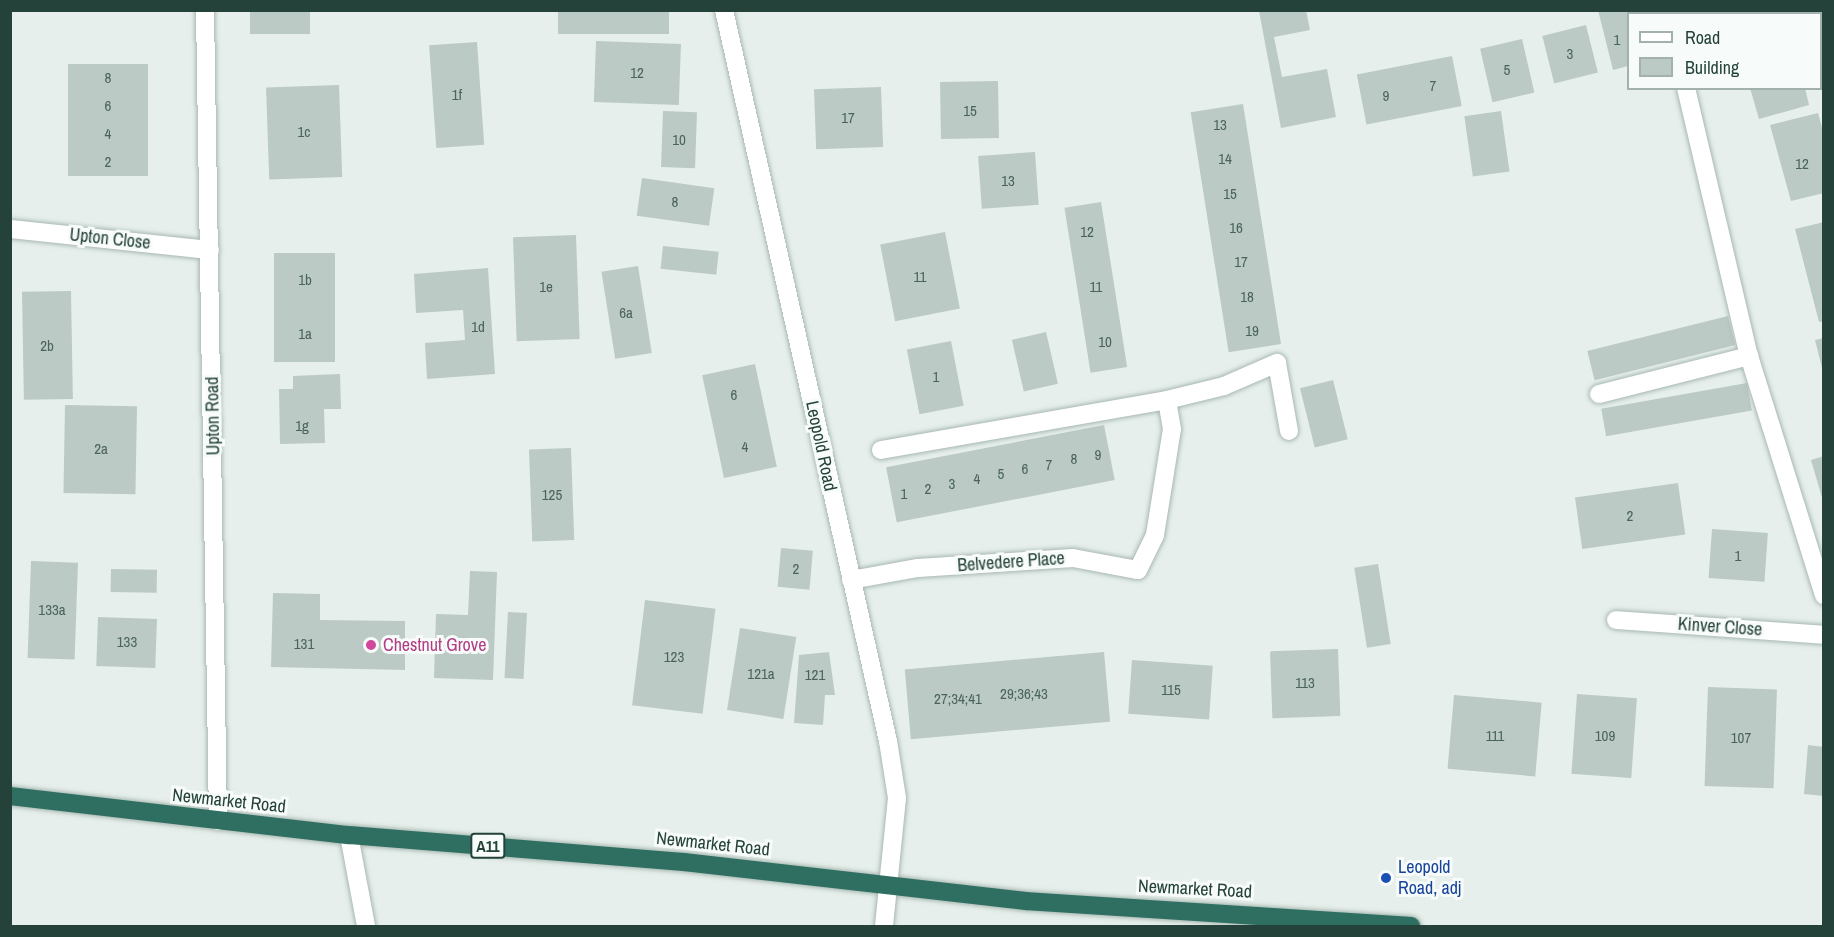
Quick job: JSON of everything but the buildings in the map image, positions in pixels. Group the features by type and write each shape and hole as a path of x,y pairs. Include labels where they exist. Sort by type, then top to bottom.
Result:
{"highway":[{"name":"Newmarket Road","path":"10,796 218,822 350,835 684,861 1026,901 1411,927"}],"street":[{"name":"Upton Road","path":"205,10 218,822"},
{"name":"Leopold Road","path":"724,10 888,741 897,798 884,927"},
{"path":"1686,90 1749,356 1824,596"},
{"name":"Upton Close","path":"10,229 210,250"},
{"path":"1599,394 1749,356"},
{"path":"881,450 1167,400 1224,386 1277,363 1289,431"},
{"name":"Belvedere Place","path":"851,580 918,568 1073,558 1138,570 1155,536 1172,429 1167,400"},
{"name":"Kinver Close","path":"1616,620 1824,635"},
{"path":"350,835 366,927"}],"place":[{"name":"Chestnut Grove","path":"371,645"},
{"name":"Leopold Road, adj","path":"1386,878"}]}
